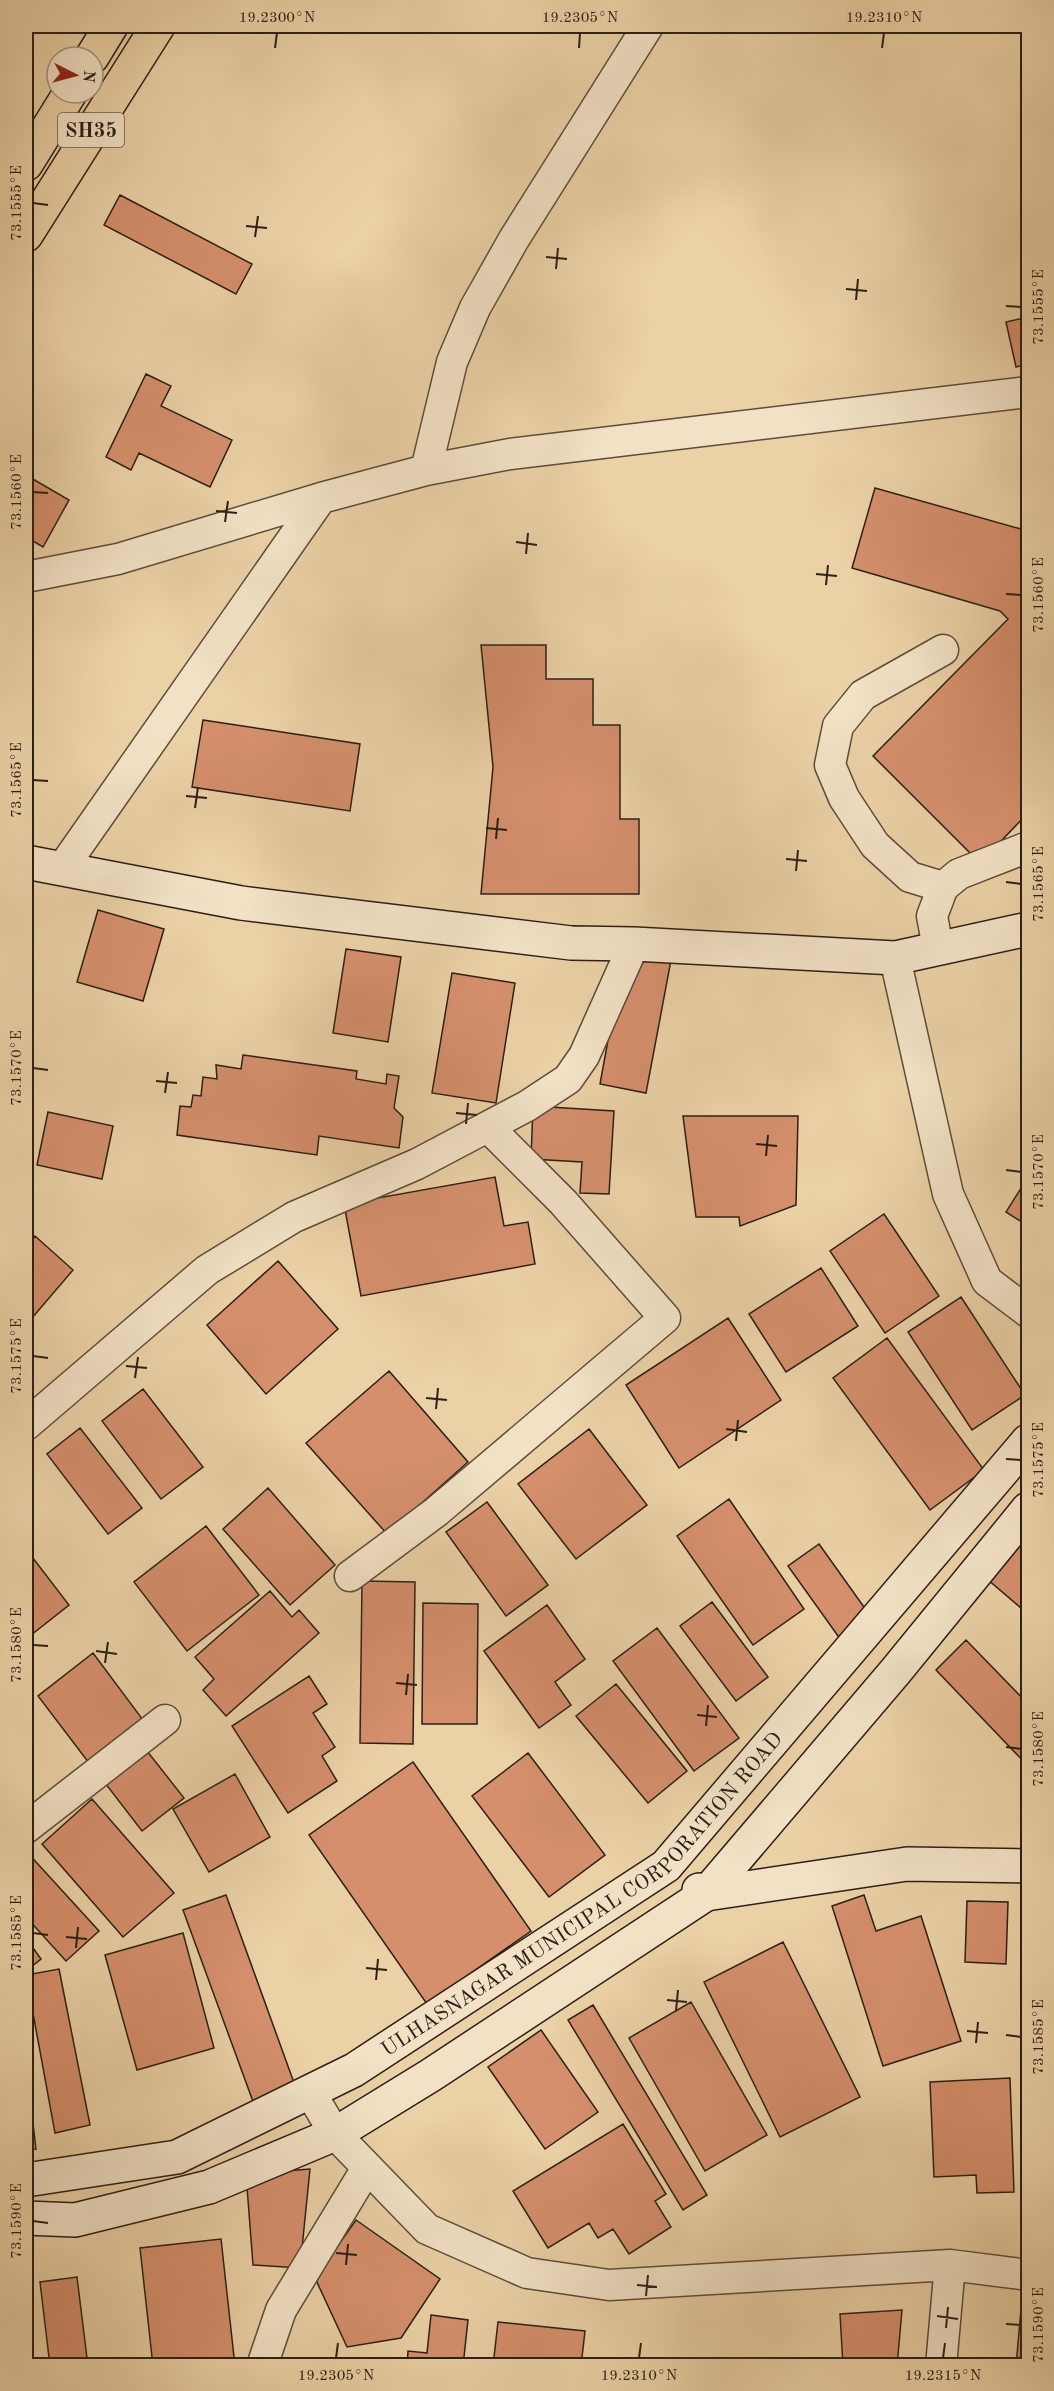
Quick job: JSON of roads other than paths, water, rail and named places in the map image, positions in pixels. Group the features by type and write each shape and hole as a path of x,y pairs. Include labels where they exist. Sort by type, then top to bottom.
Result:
{"main road":[{"path":"99,45 111,26"},
{"name":"SH35","path":"26,235 158,26"},
{"name":"SH35","path":"26,164 63,105"},
{"path":"26,862 241,903 572,943 634,944 895,958 1029,929"},
{"name":"ULHASNAGAR MUNICIPAL CORPORATION ROAD","path":"26,2180 177,2157 310,2092 354,2070 666,1866 1029,1441"},
{"path":"26,2218 75,2220 209,2187 335,2134 431,2075 706,1894 896,1672 1029,1509"},
{"path":"666,1866 706,1894 908,1864 1029,1866"}],"street":[{"path":"426,470 452,362 475,308 514,239 648,26"},
{"path":"26,577 118,559 321,498 426,470 510,453 1029,392"},
{"path":"61,870 321,498"},
{"path":"943,650 863,695 838,726 830,765 844,798 875,845 910,877 943,887"},
{"path":"938,948 932,916 943,887 959,874 1029,847"},
{"path":"26,1425 207,1270 294,1217 417,1164 527,1106 568,1079 584,1056 634,944"},
{"path":"895,958 948,1194 987,1281 1029,1312"},
{"path":"350,1576 436,1512 665,1318 563,1202 488,1127"},
{"path":"26,1828 165,1720"},
{"path":"310,2092 335,2134 427,2229 527,2273 609,2285 950,2265 1029,2275"},
{"path":"262,2366 281,2310 367,2168"},
{"path":"941,2366 950,2265"}]}
